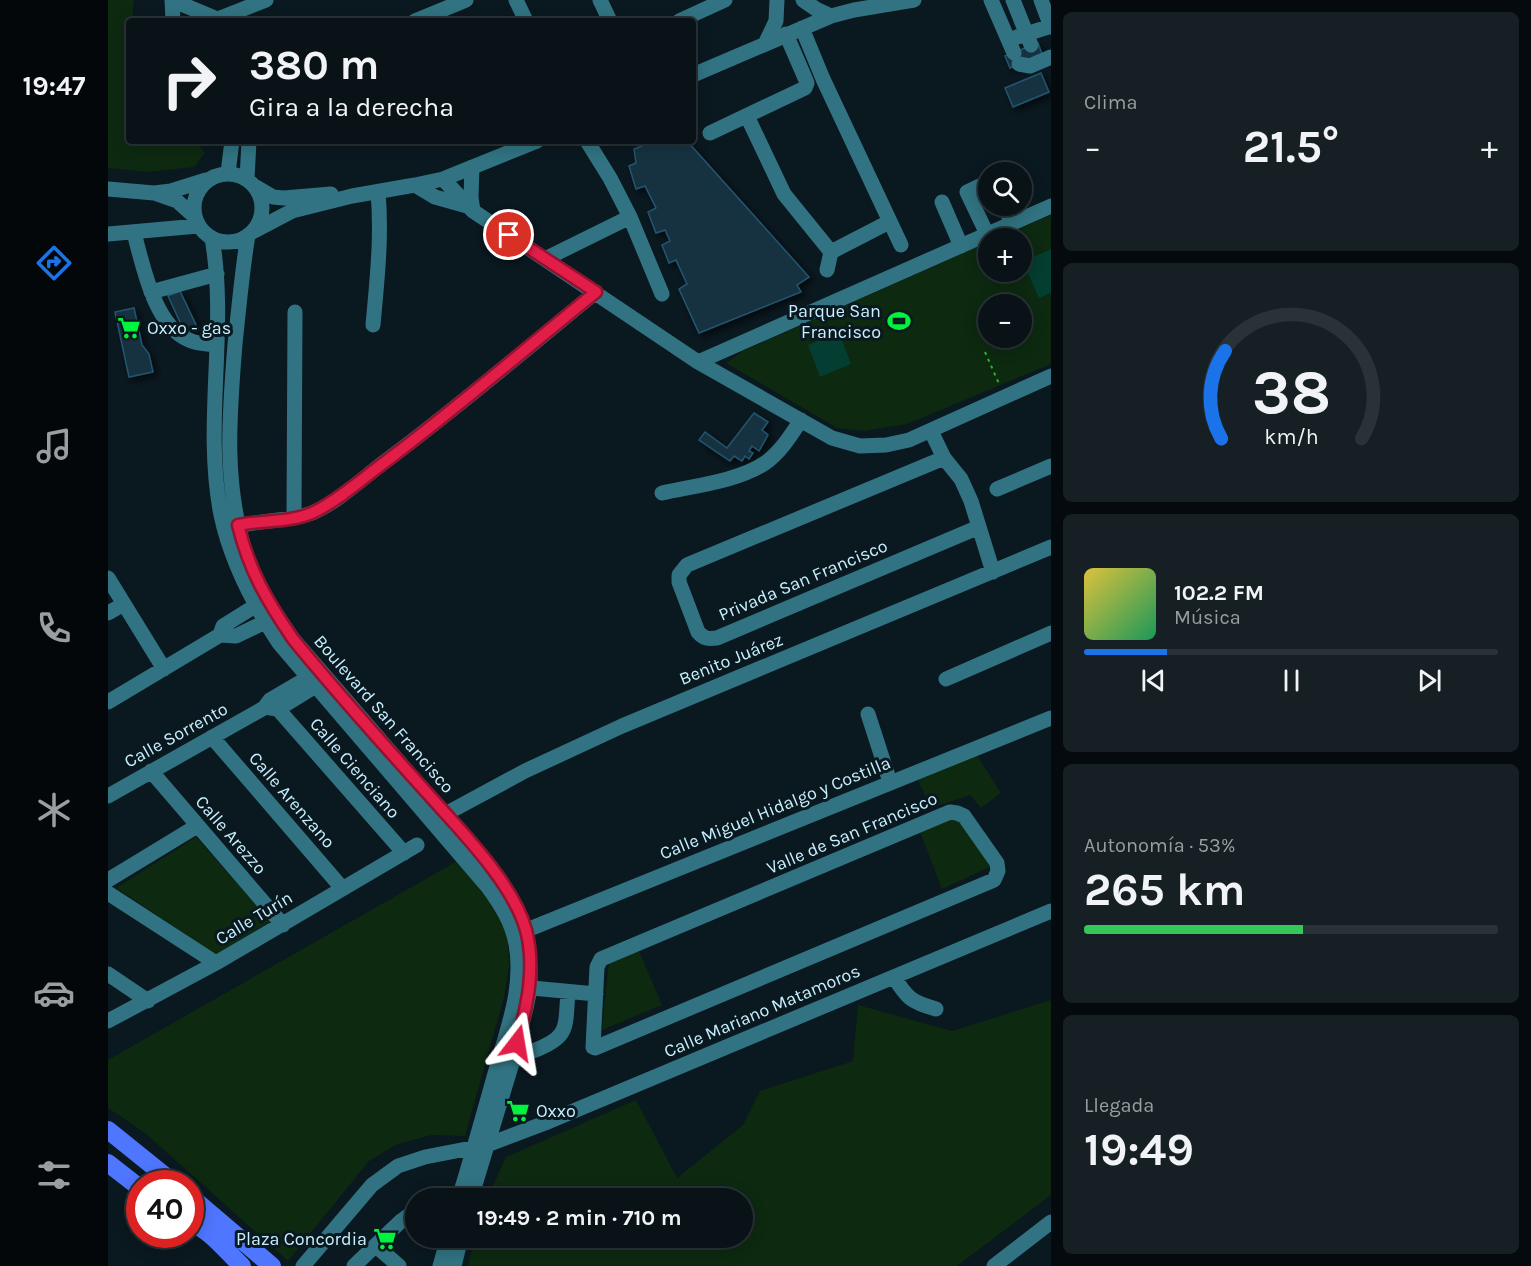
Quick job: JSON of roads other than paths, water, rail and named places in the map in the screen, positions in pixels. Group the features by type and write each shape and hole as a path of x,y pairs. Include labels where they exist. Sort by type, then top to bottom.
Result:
{"main road":[{"path":"108,1130 158,1170"},
{"path":"108,1163 126,1177"},
{"path":"204,1208 272,1266"},
{"path":"204,1230 242,1266"},
{"path":"204,1241 233,1266"}],"street":[{"path":"220,18 266,0"},
{"path":"423,18 466,0"},
{"path":"516,0 525,18"},
{"path":"600,0 609,18"},
{"path":"686,18 725,0"},
{"path":"765,44 776,21 777,0"},
{"path":"803,0 831,16"},
{"path":"696,74 831,16 914,0"},
{"path":"992,0 1014,52 1030,66 1051,26 1042,2"},
{"path":"1013,0 1036,51"},
{"path":"179,1 211,18"},
{"path":"173,18 179,1"},
{"path":"179,1 186,18"},
{"path":"802,28 823,79 901,244"},
{"path":"710,133 805,88 807,83 786,34"},
{"path":"1014,52 1036,51"},
{"path":"747,116 784,194 831,252"},
{"path":"228,173 232,144"},
{"path":"249,144 251,183 261,198 262,209 260,221 251,233"},
{"path":"108,189 154,193 177,201 212,238 230,242 237,241 292,211 352,196 443,179 530,144"},
{"path":"589,144 610,178 630,218 662,294"},
{"path":"470,209 472,167"},
{"path":"154,193 228,173 273,196 284,198 325,194 352,196"},
{"path":"443,179 470,209 698,362 832,438 860,446 886,445 909,440 1051,376"},
{"path":"196,221 195,197 207,180"},
{"path":"415,185 435,197 470,209"},
{"path":"978,187 967,192 978,215"},
{"path":"373,325 380,247 381,219 378,192"},
{"path":"942,202 961,246"},
{"path":"1001,228 1051,206"},
{"path":"1009,216 1012,223"},
{"path":"545,259 630,218"},
{"path":"108,234 134,233 196,221"},
{"path":"831,252 889,222"},
{"path":"134,233 151,292 172,330 189,340 217,345"},
{"name":"Boulevard San Francisco","path":"251,233 243,264 230,413 231,528 237,568 255,606 279,643 318,679 439,817 505,888 518,911 520,933 530,967 481,1146 473,1188"},
{"name":"Boulevard San Francisco","path":"212,238 217,274 215,463 221,514 231,528 265,597 318,679"},
{"path":"698,362 978,238"},
{"path":"827,270 831,252"},
{"path":"151,292 217,274"},
{"path":"231,528 256,521 294,518 314,512 333,500 396,454 596,292"},
{"path":"294,518 295,312"},
{"path":"662,493 740,475 766,463 783,446 801,420"},
{"path":"931,431 944,458 961,479 971,501 993,572"},
{"name":"Privada San Francisco","path":"944,458 687,565 679,574 679,582 698,632 702,638 717,638 979,527"},
{"path":"997,489 1051,466"},
{"name":"Benito Juárez","path":"439,817 525,771 622,726 1051,547"},
{"path":"108,579 164,669"},
{"path":"108,613 124,604"},
{"path":"220,635 223,626 255,606"},
{"path":"108,702 220,635 236,636 265,622"},
{"path":"946,679 1051,633"},
{"name":"Calle Sorrento","path":"108,796 318,679"},
{"name":"Calle Cienciano","path":"270,706 410,849"},
{"path":"868,714 890,782"},
{"name":"Calle Miguel Hidalgo y Costilla","path":"520,933 1051,718"},
{"name":"Calle Arenzano","path":"212,737 342,888"},
{"name":"Calle Arezzo","path":"151,771 282,925"},
{"name":"Valle de San Francisco","path":"953,812 964,816 997,863 997,876 990,882 595,1048 594,1011 598,964 601,960 947,813 953,812"},
{"path":"108,880 197,826"},
{"name":"Calle Turín","path":"108,1021 216,963 410,849"},
{"path":"108,893 216,963"},
{"name":"Calle Mariano Matamoros","path":"310,1264 372,1185 384,1174 411,1161 481,1146 545,1123 1051,911"},
{"path":"108,974 148,1001"},
{"path":"894,977 904,993 914,1002 936,1009"},
{"path":"523,988 596,994"},
{"path":"505,1062 556,1041 562,1035 568,992"},
{"path":"566,1010 594,1011"},
{"name":"Boulevard San Francisco","path":"463,1188 481,1146"},
{"path":"354,1266 405,1218"},
{"path":"994,1266 1051,1222"},
{"path":"376,1246 395,1265"},
{"path":"440,1266 445,1248"},
{"path":"454,1266 458,1248"}],"place":[{"name":"Parque San Francisco","path":"899,321"},
{"name":"Oxxo - gas","path":"129,328"},
{"name":"Oxxo","path":"518,1111"},
{"name":"Plaza Concordia","path":"385,1239"}]}
